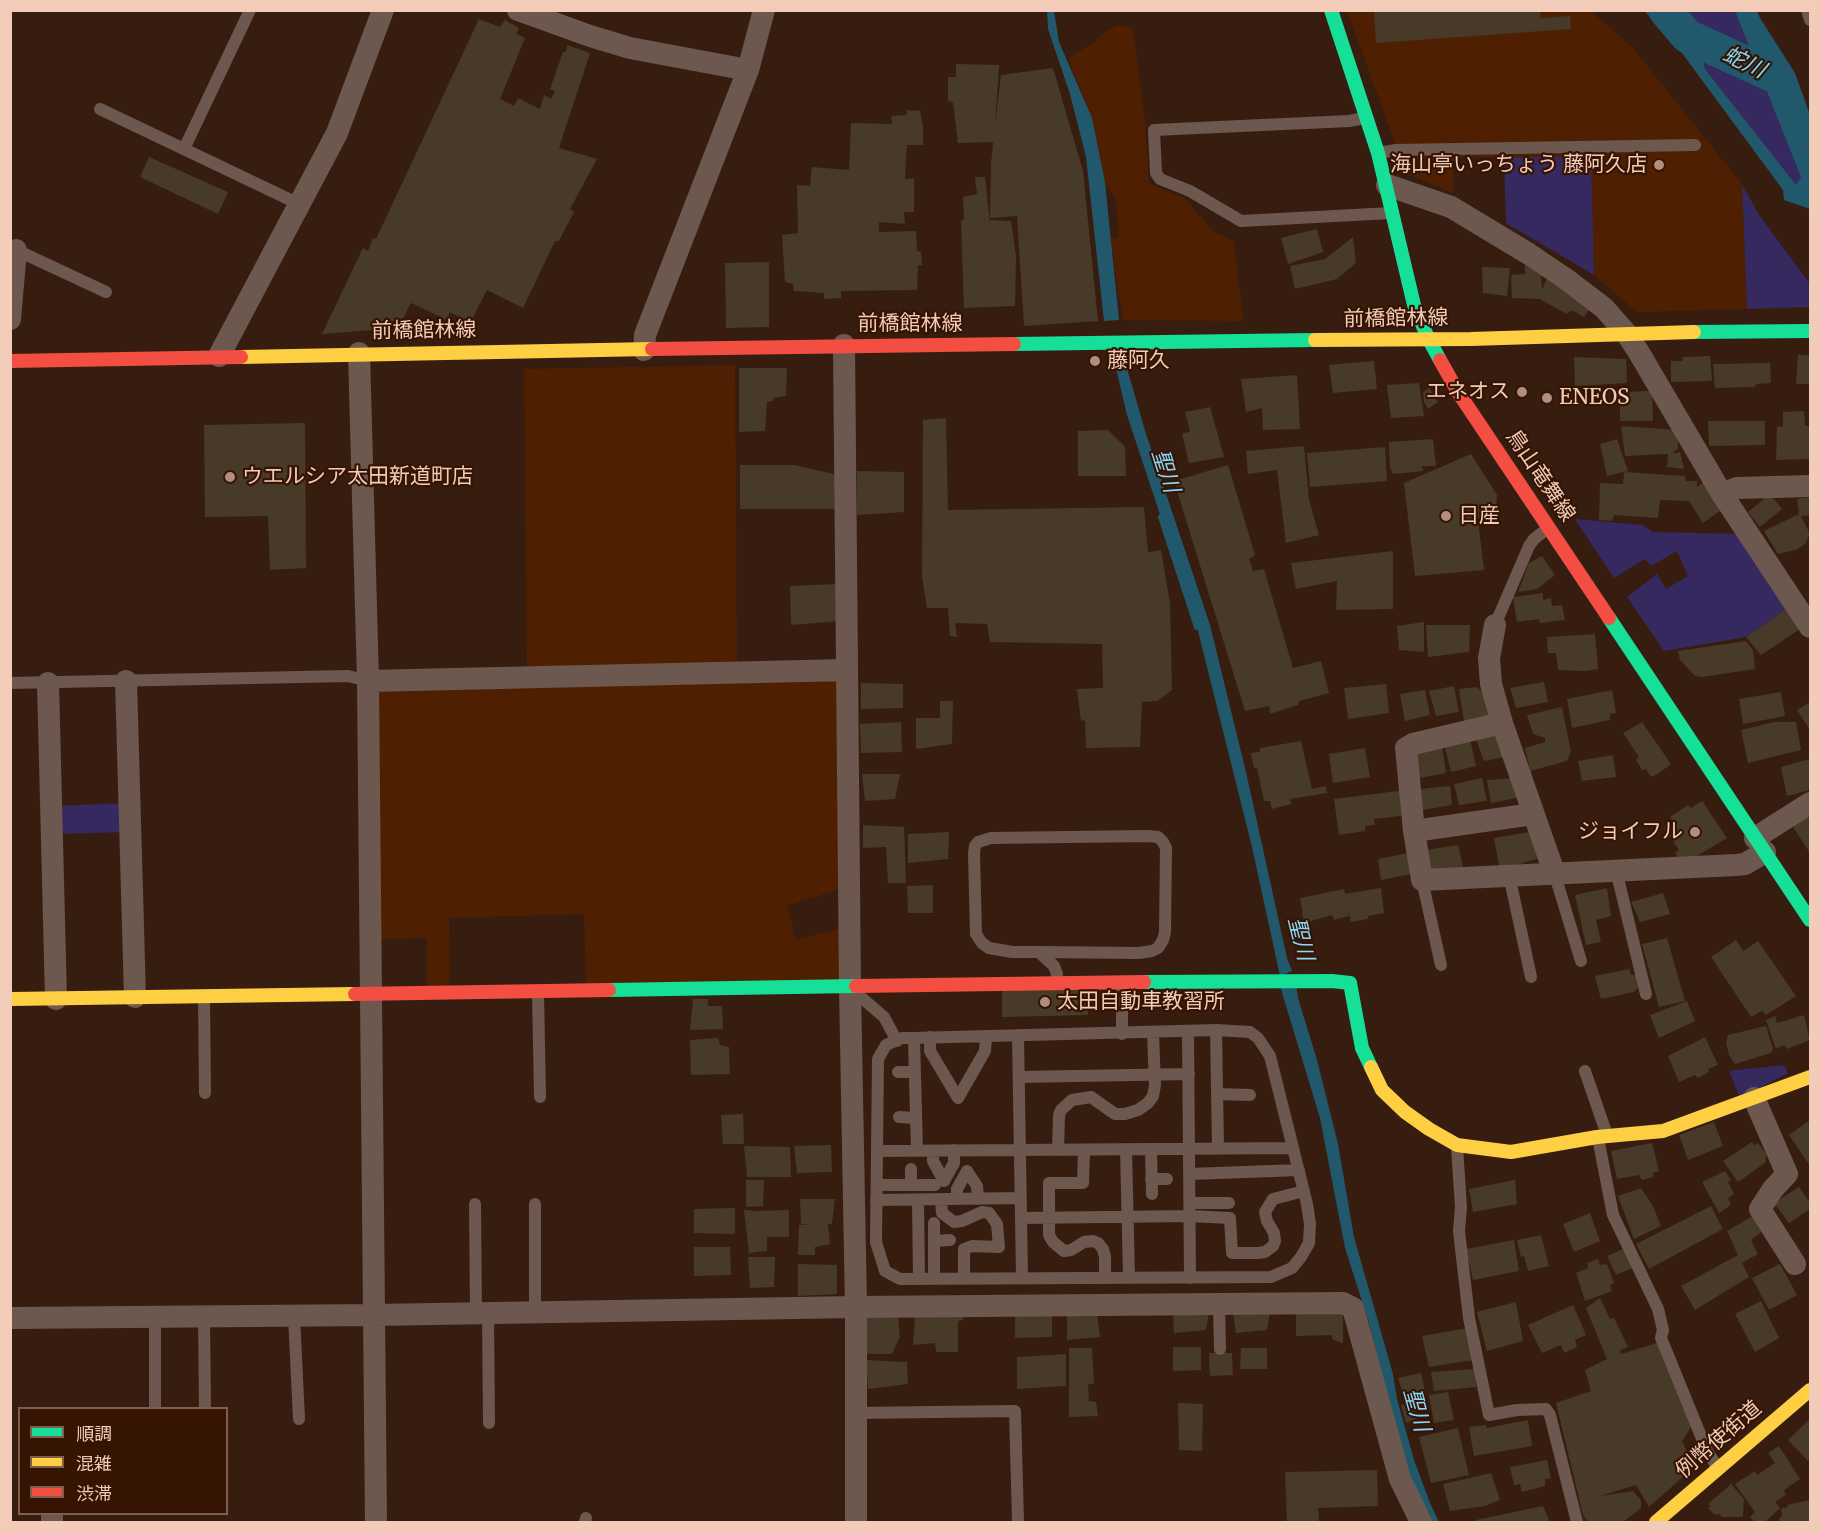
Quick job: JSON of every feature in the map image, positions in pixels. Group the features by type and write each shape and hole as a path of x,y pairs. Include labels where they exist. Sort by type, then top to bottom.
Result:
{"main road":[{"name":"鳥山竜舞線","path":"1331,10 1378,153 1411,296 1428,338 1458,392 1810,920"},
{"name":"前橋館林線","path":"10,361 844,345 1471,339 1626,333 1810,331"},
{"path":"10,999 850,988 1122,982 1332,981 1350,983 1362,1048 1382,1090 1405,1112 1457,1145 1511,1152 1602,1136 1663,1131 1810,1077"},
{"name":"例幣使街道","path":"1666,1519 1719,1468 1810,1390"}],"street":[{"path":"219,356 337,133 383,10"},
{"path":"518,10 630,48 748,70"},
{"path":"644,350 645,335 748,70 764,10"},
{"path":"1387,185 1451,207 1529,254 1604,308 1626,333 1722,494 1810,627"},
{"path":"10,319 13,248"},
{"path":"844,345 850,988 856,1306 856,1522"},
{"path":"359,353 368,681 376,1522"},
{"path":"1722,494 1737,488 1810,486"},
{"path":"1494,625 1489,673 1502,723 1554,872"},
{"path":"368,681 847,670"},
{"path":"126,681 135,998"},
{"path":"48,683 56,999"},
{"path":"1502,723 1413,744 1407,748 1414,831 1422,880 1745,864 1760,845 1810,803"},
{"path":"1414,831 1533,813"},
{"path":"1754,1098 1787,1174 1760,1209 1795,1264"},
{"path":"10,1318 373,1315 856,1306 1343,1303 1353,1308 1400,1479 1421,1522"}],"lane":[{"path":"184,149 250,10"},
{"path":"1807,10 1810,20"},
{"path":"100,109 299,204"},
{"path":"1367,118 1349,121 1154,130 1156,173 1160,179 1190,191 1241,221 1392,213"},
{"path":"1378,153 1396,150 1695,145"},
{"path":"13,248 106,292"},
{"path":"1494,625 1529,546 1549,527"},
{"path":"10,683 348,676 368,681"},
{"path":"1039,952 1139,953 1158,948 1164,940 1165,932 1166,848 1164,842 1158,837 1148,836 991,838 978,842 974,853 976,934 982,944 989,948 1012,952 1039,952 1054,966 1057,974 1055,984"},
{"path":"1616,870 1646,994"},
{"path":"1554,872 1581,961"},
{"path":"1509,875 1531,977"},
{"path":"1422,880 1442,965"},
{"path":"1122,982 1122,1034"},
{"path":"850,988 884,1017 897,1041"},
{"path":"538,992 540,1097"},
{"path":"204,996 205,1093"},
{"path":"1216,1030 1218,1148"},
{"path":"1216,1030 1250,1032 1258,1038 1270,1056 1304,1191 1310,1224 1309,1243 1292,1268 1271,1277 1190,1278 900,1279 885,1271 876,1242 876,1200 878,1059 886,1045 897,1041 930,1037 1153,1033 1216,1030"},
{"path":"1188,1032 1190,1278"},
{"path":"1058,1150 1059,1116 1068,1102 1081,1097 1091,1097 1115,1114 1138,1110 1148,1103 1153,1096 1155,1075 1153,1033"},
{"path":"1018,1035 1022,1278"},
{"path":"930,1037 930,1051 958,1098 985,1051 986,1036"},
{"path":"914,1038 916,1151"},
{"path":"1585,1071 1602,1136 1613,1215 1658,1309 1664,1330 1661,1338 1707,1450 1719,1468"},
{"path":"898,1072 915,1072"},
{"path":"1018,1077 1189,1074"},
{"path":"1217,1095 1250,1095"},
{"path":"899,1117 916,1118"},
{"path":"1457,1145 1461,1206 1459,1231 1468,1318 1489,1414 1546,1409 1550,1415 1577,1522"},
{"path":"878,1151 1293,1148"},
{"path":"1126,1149 1129,1278"},
{"path":"1151,1149 1152,1194"},
{"path":"933,1151 933,1161 944,1181 954,1163 954,1150"},
{"path":"1084,1150 1083,1183 1049,1184 1049,1235 1053,1242 1064,1251 1071,1251 1084,1242 1098,1243 1105,1257 1106,1278"},
{"path":"911,1169 911,1185"},
{"path":"1190,1174 1299,1170"},
{"path":"957,1199 957,1189 967,1171 977,1186 978,1199"},
{"path":"1151,1179 1167,1179"},
{"path":"877,1185 936,1185"},
{"path":"1020,1218 1190,1216 1230,1218 1232,1253 1265,1252 1275,1240 1267,1221 1265,1212 1267,1207 1273,1199 1304,1191"},
{"path":"876,1200 1020,1198"},
{"path":"1190,1203 1221,1199"},
{"path":"918,1200 919,1279"},
{"path":"941,1200 942,1213 954,1222 982,1212 989,1213 997,1224 999,1247 972,1246 964,1249 964,1279"},
{"path":"475,1204 489,1422"},
{"path":"535,1204 536,1312"},
{"path":"934,1222 934,1279"},
{"path":"934,1241 950,1240"},
{"path":"1219,1304 1220,1348"},
{"path":"294,1316 299,1419"},
{"path":"155,1317 155,1407"},
{"path":"204,1317 205,1407"},
{"path":"855,1413 1015,1410 1018,1522"}],"shaded area":[{"name":"海山亭いっちょう 藤阿久店","path":"1347,11 1591,11 1632,47 1742,184 1747,309 1637,312 1594,275 1590,157 1453,157 1453,193 1406,173"},
{"path":"1677,11 1735,11 1802,177 1796,186 1705,69 1702,55 1707,45 1687,28"},
{"path":"1119,25 1133,28 1145,123 1149,184 1184,198 1213,231 1234,241 1243,321 1123,320 1110,238 1119,237 1116,199 1105,182 1092,118 1068,58 1093,43 1107,30"},
{"path":"1504,157 1591,157 1594,275 1506,223"},
{"path":"1742,184 1759,215 1810,284 1810,307 1747,309"},
{"path":"735,365 737,666 841,678 846,887 787,906 796,940 844,927 846,979 586,986 584,914 449,918 450,987 427,988 427,938 378,939 375,695 380,690 527,671 524,369"},
{"path":"1575,519 1643,525 1653,532 1742,534 1790,606 1746,637 1664,651 1627,597 1657,574 1666,589 1688,576 1677,551 1651,566 1645,559 1614,578"},
{"path":"130,803 131,832 52,834 51,806"},
{"path":"1784,1065 1788,1073 1740,1098 1729,1071"}],"water":[{"path":"1047,11 1054,11 1059,42 1092,118 1105,182 1119,320 1104,321 1086,157 1070,94 1048,29"},
{"path":"1644,11 1677,11 1687,28 1708,45 1702,55 1705,69 1796,185 1801,177 1735,11 1757,11 1795,73 1810,115 1810,209 1784,200 1783,190 1665,30"},
{"path":"1115,364 1126,365 1146,434 1210,625 1246,772 1287,958 1292,971 1280,976 1252,847 1196,623 1127,415"},
{"path":"1296,985 1338,1144 1354,1237 1393,1374 1397,1399 1414,1460 1439,1522 1427,1522 1407,1475 1369,1323 1345,1248 1320,1118 1280,986"}],"building":[{"path":"1374,10 1540,10 1541,18 1570,16 1571,29 1376,43"},
{"path":"479,19 500,27 505,20 519,28 516,34 525,38 500,99 514,106 518,98 540,109 544,95 551,99 555,91 550,89 567,45 590,53 559,148 597,159 570,209 574,212 559,241 555,241 523,308 487,290 470,323 450,312 447,320 411,303 398,328 322,334 363,248 368,251 373,238 376,239"},
{"path":"956,64 999,65 995,126 1001,75 1053,68 1083,171 1098,321 1024,326 1017,216 990,218 993,142 958,143 953,102 948,101 948,77 956,77"},
{"path":"906,110 920,111 923,127 923,145 907,145 905,179 914,178 914,212 904,212 905,224 879,222 879,232 916,231 917,251 921,252 922,265 918,265 917,290 841,291 841,298 824,299 824,293 794,291 793,284 785,282 782,235 798,233 797,185 810,186 812,167 849,170 851,123 892,124 891,116 907,115"},
{"path":"149,157 228,192 218,214 140,177"},
{"path":"975,177 985,177 990,224 990,220 1011,221 1016,255 1015,306 964,308 961,221 964,220 963,197 977,194"},
{"path":"1317,229 1323,252 1288,264 1281,238"},
{"path":"1353,237 1356,263 1337,279 1295,289 1290,266 1325,259"},
{"path":"1525,261 1541,271 1542,290 1547,278 1591,307 1584,317 1571,310 1567,314 1540,299 1512,298 1511,275 1525,274"},
{"path":"769,262 769,327 726,328 725,263"},
{"path":"1482,267 1510,268 1507,296 1483,293"},
{"path":"1798,355 1810,355 1810,384 1796,384"},
{"path":"1710,356 1712,381 1671,382 1671,361 1682,361 1683,357"},
{"path":"1574,357 1626,359 1627,383 1575,386"},
{"path":"1374,361 1377,389 1333,393 1329,365"},
{"path":"1770,363 1771,383 1756,384 1755,387 1715,388 1713,364"},
{"path":"739,368 787,368 786,396 773,398 773,401 767,402 765,431 739,432"},
{"path":"1297,375 1300,429 1263,430 1262,408 1246,412 1241,379"},
{"path":"1419,383 1424,416 1391,418 1387,385"},
{"path":"1429,388 1438,402 1428,409 1424,402 1423,392"},
{"path":"1652,391 1653,421 1620,421 1620,392"},
{"path":"1210,407 1224,457 1189,463 1182,434 1190,431 1185,412"},
{"path":"1804,411 1805,426 1810,426 1810,459 1776,460 1777,427 1783,426 1783,412"},
{"path":"946,418 948,510 1144,507 1148,552 1161,550 1170,603 1172,690 1157,701 1142,702 1140,747 1086,748 1085,720 1081,721 1077,689 1103,688 1102,644 990,642 987,624 955,623 957,637 950,636 948,608 927,608 922,577 923,420"},
{"path":"1708,421 1765,421 1765,445 1709,446"},
{"path":"305,423 306,568 270,570 268,516 205,517 204,425"},
{"path":"1621,426 1678,430 1678,448 1672,454 1680,452 1684,469 1667,467 1668,454 1625,456"},
{"path":"1108,430 1125,447 1126,476 1078,476 1078,431"},
{"path":"1433,439 1436,466 1422,466 1423,471 1393,474 1390,468 1389,442"},
{"path":"1617,439 1628,471 1607,476 1600,444"},
{"path":"1304,446 1309,500 1319,535 1286,543 1277,470 1248,474 1246,451"},
{"path":"1385,447 1387,481 1310,487 1307,453"},
{"name":"日産","path":"1471,454 1497,495 1496,507 1478,519 1484,570 1415,576 1404,483"},
{"path":"740,465 794,465 838,475 839,509 740,509"},
{"path":"1228,465 1255,555 1249,559 1253,571 1264,569 1293,668 1321,661 1329,693 1299,701 1298,705 1270,714 1269,706 1245,711 1174,481"},
{"path":"857,471 904,472 904,512 857,515"},
{"path":"1624,472 1685,476 1686,481 1697,481 1697,487 1707,479 1724,508 1703,523 1689,501 1660,500 1658,518 1614,515 1612,521 1599,520 1600,483 1623,484"},
{"path":"1770,494 1782,509 1760,527 1748,512"},
{"path":"1810,497 1810,515 1801,516 1810,534 1805,544 1796,550 1778,554 1764,531 1799,514 1797,499"},
{"path":"1393,551 1393,609 1336,610 1337,581 1296,589 1291,563"},
{"path":"1542,556 1555,575 1537,589 1518,592 1529,563"},
{"path":"839,584 841,621 791,625 790,586"},
{"path":"1543,593 1543,600 1551,598 1552,606 1562,605 1565,620 1540,623 1539,619 1517,622 1513,597"},
{"path":"1786,609 1800,629 1761,655 1746,637"},
{"path":"1424,622 1424,652 1399,650 1397,626"},
{"path":"1426,625 1470,625 1469,652 1428,657"},
{"path":"1595,634 1598,669 1558,670 1556,653 1548,653 1547,637"},
{"path":"1746,641 1753,650 1755,669 1702,677 1695,676 1680,660 1678,651"},
{"path":"1544,682 1548,702 1516,708 1510,688"},
{"path":"861,683 903,684 903,708 861,709"},
{"path":"1386,684 1389,713 1348,719 1344,688"},
{"path":"1454,686 1459,712 1436,716 1429,691"},
{"path":"1476,687 1489,696 1492,716 1464,722 1459,689"},
{"path":"1425,690 1430,715 1405,721 1400,694"},
{"path":"1612,690 1616,713 1610,714 1610,720 1572,728 1567,699"},
{"path":"1781,692 1785,716 1743,724 1739,699"},
{"path":"940,701 953,701 952,744 916,749 916,718 940,718"},
{"path":"1810,702 1810,730 1797,710"},
{"path":"1562,707 1571,752 1567,761 1530,771 1525,748 1545,742 1545,738 1533,734 1527,715"},
{"path":"901,722 902,752 861,753 860,724"},
{"path":"1642,722 1671,764 1651,777 1646,769 1642,770 1636,760 1639,757 1623,733"},
{"path":"1774,722 1796,722 1801,750 1748,763 1741,730"},
{"path":"1499,731 1510,756 1484,761 1475,736"},
{"path":"1470,739 1476,766 1451,772 1444,744"},
{"path":"1301,741 1312,789 1326,786 1327,793 1290,799 1291,804 1272,809 1270,801 1264,801 1257,768 1254,768 1251,753 1260,752 1260,748"},
{"path":"1442,746 1446,773 1420,778 1414,759 1423,749"},
{"path":"1365,748 1370,777 1333,783 1329,754"},
{"path":"1613,755 1616,777 1582,781 1578,761"},
{"path":"1809,759 1810,790 1787,796 1781,767"},
{"path":"862,774 900,774 895,799 865,801"},
{"path":"1482,778 1487,801 1459,805 1454,784"},
{"path":"1517,778 1521,797 1491,803 1487,780"},
{"path":"1450,786 1452,805 1423,810 1420,789"},
{"path":"1406,790 1409,815 1374,819 1375,825 1365,826 1365,831 1339,835 1334,799"},
{"name":"ジョイフル","path":"1702,801 1727,838 1681,863 1675,852 1679,850 1664,827 1673,821 1670,817 1688,805 1691,808"},
{"path":"1810,815 1810,853 1793,827"},
{"path":"863,825 904,827 906,883 888,883 886,847 863,848"},
{"path":"1535,831 1539,858 1500,870 1494,838"},
{"path":"949,832 948,859 908,863 908,834"},
{"path":"1458,845 1463,866 1458,870 1430,871 1426,850"},
{"path":"1413,852 1417,873 1381,880 1378,859"},
{"path":"933,885 933,913 908,913 907,886"},
{"path":"1381,888 1384,913 1351,922 1348,909 1349,916 1334,920 1332,915 1304,923 1300,898 1344,889 1345,894"},
{"path":"1607,888 1611,916 1596,920 1601,942 1586,945 1575,895"},
{"path":"1663,893 1670,914 1640,922 1631,902"},
{"path":"1667,938 1685,1001 1659,1007 1642,944"},
{"path":"1736,940 1743,951 1758,941 1796,996 1766,1015 1762,1011 1751,1017 1711,957"},
{"path":"1629,969 1631,975 1638,974 1640,986 1634,992 1601,999 1595,976"},
{"name":"太田自動車教習所","path":"1088,987 1088,1015 1002,1017 1002,989"},
{"path":"693,999 708,999 708,1006 722,1006 723,1029 690,1030"},
{"path":"1687,1001 1695,1021 1659,1038 1650,1015"},
{"path":"1804,1015 1810,1040 1787,1049 1784,1045 1776,1049 1766,1020 1775,1016 1777,1023"},
{"path":"1766,1026 1773,1049 1771,1053 1735,1064 1729,1055 1726,1043 1728,1035"},
{"path":"1705,1037 1718,1065 1708,1069 1709,1072 1698,1078 1695,1075 1679,1082 1668,1056"},
{"path":"718,1038 720,1045 729,1047 730,1074 691,1075 690,1040"},
{"path":"743,1114 744,1144 723,1144 721,1115"},
{"path":"1810,1120 1810,1166 1789,1135"},
{"path":"1714,1122 1723,1146 1688,1160 1679,1135"},
{"path":"1752,1142 1754,1145 1758,1143 1766,1154 1766,1162 1738,1182 1723,1161"},
{"path":"1652,1143 1659,1171 1653,1173 1653,1177 1642,1180 1639,1175 1617,1179 1611,1151"},
{"path":"831,1145 832,1172 797,1173 794,1146"},
{"path":"744,1146 790,1147 791,1177 747,1177"},
{"path":"1725,1171 1731,1180 1728,1182 1734,1194 1728,1198 1731,1205 1719,1213 1702,1182"},
{"path":"746,1180 764,1180 763,1206 746,1207"},
{"path":"1515,1180 1517,1204 1473,1212 1469,1189"},
{"path":"1799,1187 1810,1203 1810,1209 1789,1223 1774,1203"},
{"path":"1641,1188 1653,1206 1661,1226 1634,1239 1618,1196"},
{"path":"800,1199 835,1199 832,1224 828,1224 830,1244 815,1247 815,1255 798,1255 799,1225 812,1224 801,1224"},
{"path":"1711,1206 1723,1229 1649,1269 1636,1244"},
{"path":"735,1208 735,1234 694,1233 694,1209"},
{"path":"744,1210 789,1210 789,1237 767,1237 767,1251 749,1253"},
{"path":"1590,1213 1600,1241 1574,1252 1563,1224"},
{"path":"1753,1216 1761,1232 1751,1240 1758,1254 1742,1263 1749,1277 1695,1310 1681,1286 1738,1255 1727,1231"},
{"path":"1541,1235 1549,1266 1528,1271 1524,1256 1521,1257 1517,1240"},
{"path":"1514,1240 1519,1271 1473,1280 1466,1249"},
{"path":"694,1247 730,1247 731,1275 694,1276"},
{"path":"1623,1249 1632,1268 1616,1275 1607,1256"},
{"path":"748,1257 775,1257 774,1287 750,1288"},
{"path":"1598,1259 1600,1265 1607,1264 1614,1283 1610,1285 1612,1291 1585,1301 1576,1273 1588,1268 1587,1263"},
{"path":"798,1264 837,1265 837,1294 798,1296"},
{"path":"1780,1264 1797,1295 1769,1310 1752,1278"},
{"path":"1600,1298 1610,1319 1614,1318 1628,1347 1620,1350 1621,1354 1657,1343 1691,1427 1682,1441 1694,1467 1649,1507 1636,1485 1600,1496 1633,1491 1641,1500 1641,1508 1623,1522 1588,1522 1583,1515 1556,1403 1591,1391 1585,1370 1607,1359 1586,1308"},
{"path":"1761,1301 1779,1338 1755,1352 1735,1314"},
{"path":"1516,1302 1523,1341 1487,1351 1477,1312"},
{"path":"1573,1305 1586,1335 1575,1340 1577,1347 1564,1353 1561,1345 1542,1353 1528,1325"},
{"path":"1067,1309 1097,1312 1100,1337 1067,1340"},
{"path":"964,1310 963,1320 958,1321 958,1352 936,1352 935,1343 913,1345 915,1315"},
{"path":"1052,1310 1052,1337 1015,1338 1015,1311"},
{"path":"1209,1312 1206,1330 1174,1333 1173,1313"},
{"path":"1233,1312 1270,1313 1267,1330 1236,1333"},
{"path":"1343,1313 1343,1343 1333,1340 1332,1335 1296,1336 1296,1314"},
{"path":"865,1314 898,1315 900,1337 892,1354 865,1354"},
{"path":"1468,1328 1473,1360 1429,1367 1422,1336"},
{"path":"1173,1347 1201,1347 1201,1370 1173,1371"},
{"path":"1069,1348 1092,1348 1094,1384 1088,1384 1089,1401 1096,1402 1098,1416 1069,1417"},
{"path":"1241,1348 1267,1348 1267,1369 1240,1369"},
{"path":"1209,1353 1232,1353 1233,1375 1210,1376"},
{"path":"1066,1354 1066,1386 1017,1389 1017,1357"},
{"path":"866,1360 907,1362 908,1384 868,1389"},
{"path":"1475,1369 1476,1387 1434,1391 1431,1372"},
{"path":"1421,1373 1425,1391 1404,1397 1398,1378"},
{"path":"1448,1392 1454,1420 1434,1423 1429,1395"},
{"path":"1178,1403 1203,1404 1202,1451 1179,1450"},
{"path":"1413,1403 1417,1419 1406,1423 1401,1405"},
{"path":"1810,1419 1810,1459 1808,1461 1788,1440"},
{"path":"1528,1420 1532,1446 1474,1456 1469,1427 1486,1425 1487,1428"},
{"path":"1458,1428 1469,1475 1431,1483 1419,1437"},
{"path":"1779,1446 1800,1479 1784,1490 1786,1495 1775,1502 1780,1508 1765,1522 1755,1522 1750,1517 1755,1512 1735,1484 1755,1471 1757,1475 1775,1463 1768,1453"},
{"path":"1547,1460 1551,1478 1545,1479 1545,1486 1522,1492 1520,1484 1514,1485 1510,1467"},
{"path":"1377,1470 1378,1506 1318,1508 1319,1522 1287,1522 1285,1472"},
{"path":"1491,1473 1500,1500 1485,1506 1450,1511 1443,1484"},
{"path":"1731,1484 1744,1499 1743,1517 1722,1517 1719,1514 1715,1515 1708,1508 1711,1506 1708,1504"},
{"path":"1810,1500 1810,1522 1780,1522 1781,1509 1788,1507 1787,1505"},
{"path":"1543,1506 1550,1522 1477,1522 1476,1520"}],"waterway":[{"name":"蛇川","path":"1665,10 1687,36 1772,75"},
{"name":"聖川","path":"1161,517 1197,627"}],"traffic: fast":[{"path":"1331,10 1378,153 1414,305 1440,360"},
{"path":"1694,332 1810,331"},
{"path":"1014,344 1315,340"},
{"path":"1609,618 1810,920"},
{"path":"1144,982 1332,981 1350,983 1362,1048 1371,1067"},
{"path":"609,990 856,986"}],"traffic: slow":[{"path":"1315,340 1471,339 1694,332"},
{"path":"241,357 652,349"},
{"path":"10,999 355,994"},
{"path":"1371,1067 1382,1090 1405,1112 1429,1129 1457,1145 1511,1152 1597,1137 1663,1131 1810,1077"},
{"path":"1656,1522 1810,1390"}],"traffic: jam":[{"path":"652,349 1014,344"},
{"path":"10,361 241,357"},
{"path":"1440,360 1458,392 1609,618"},
{"path":"856,986 1144,982"},
{"path":"355,994 609,990"}],"place":[{"name":"海山亭いっちょう 藤阿久店","path":"1659,165"},
{"name":"藤阿久","path":"1095,361"},
{"name":"エネオス","path":"1522,392"},
{"name":"ENEOS","path":"1547,398"},
{"name":"ウエルシア太田新道町店","path":"230,477"},
{"name":"日産","path":"1446,516"},
{"name":"ジョイフル","path":"1695,832"},
{"name":"太田自動車教習所","path":"1045,1002"}]}
